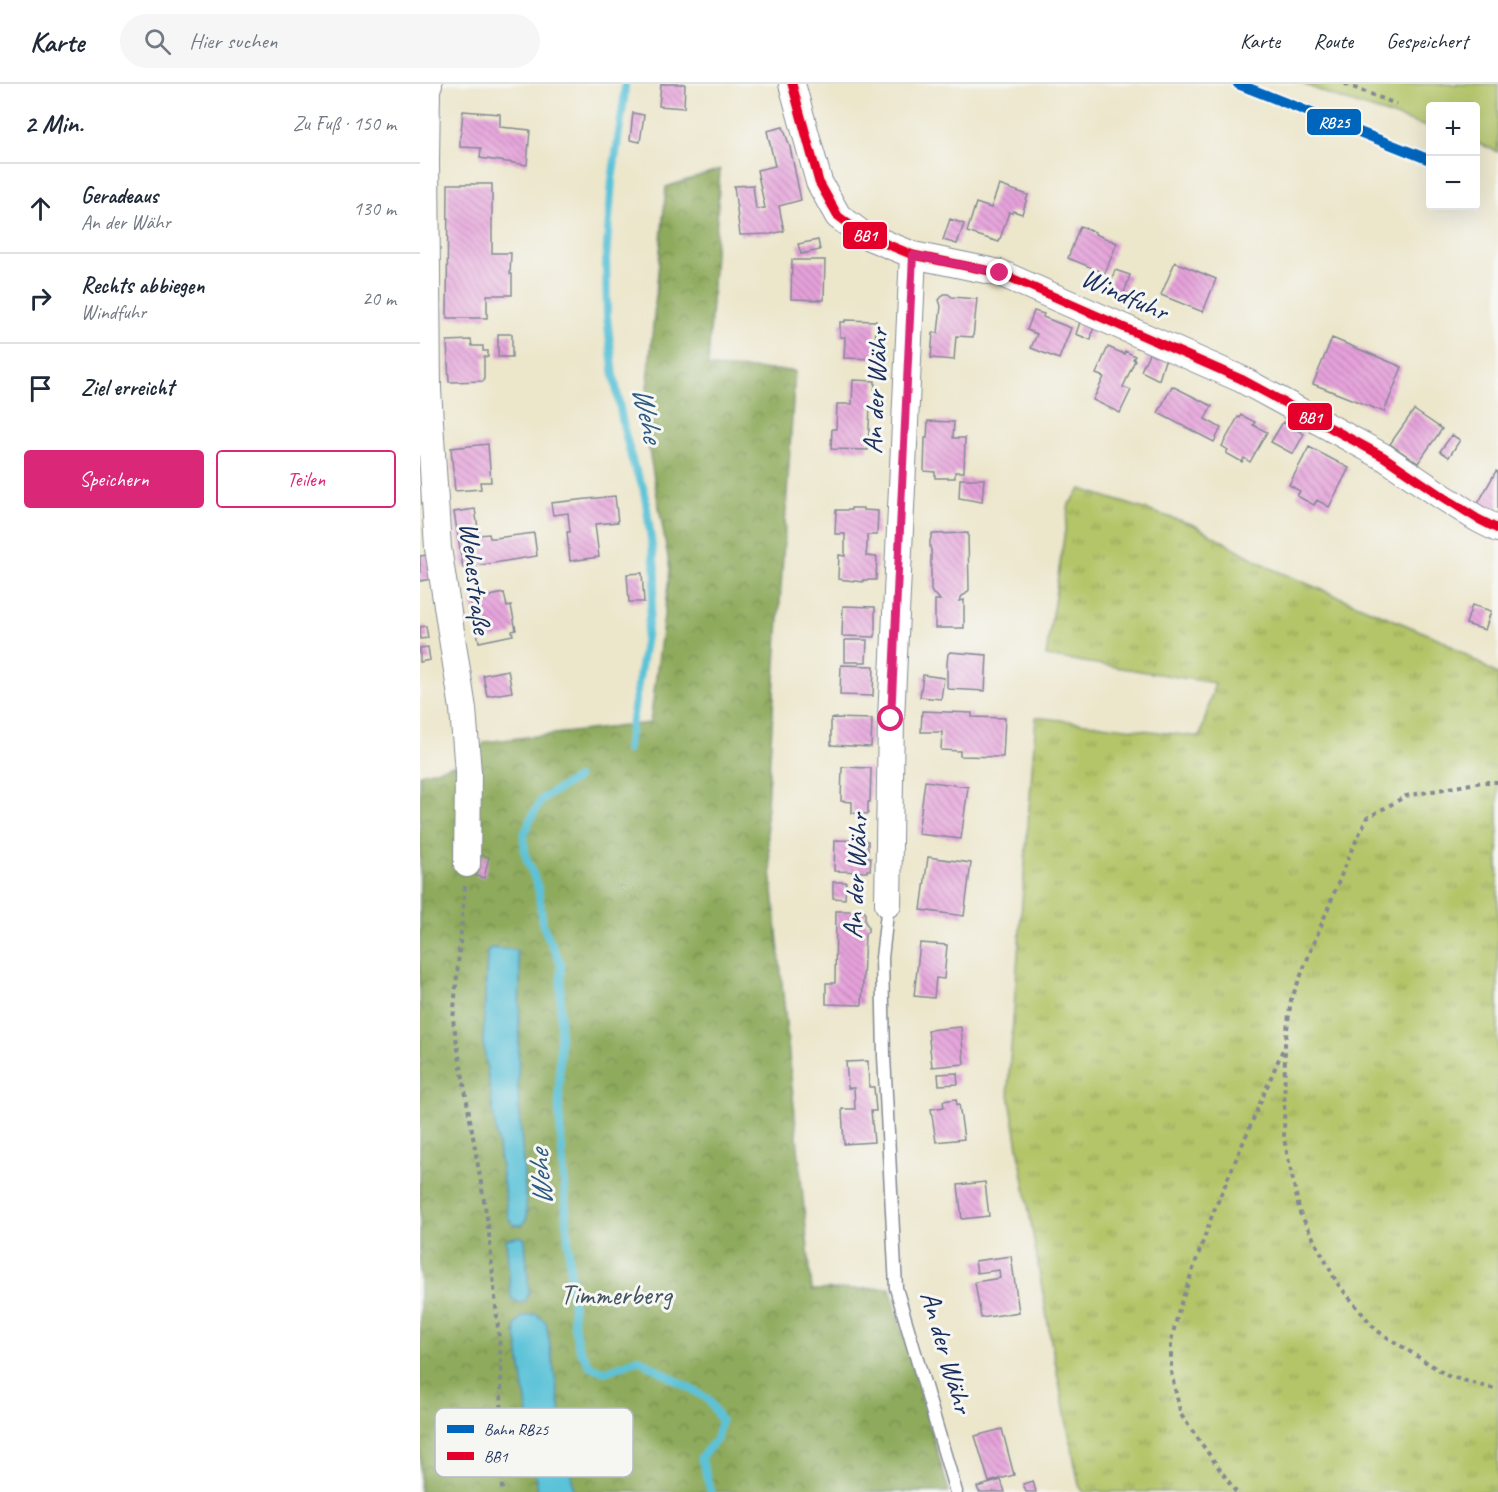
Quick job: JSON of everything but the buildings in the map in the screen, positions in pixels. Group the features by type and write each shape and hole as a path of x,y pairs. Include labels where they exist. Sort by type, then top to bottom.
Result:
{"street":[{"name":"Windfuhr","path":"792,84 819,182 838,216 862,234 913,255 1000,273 1241,379 1384,457 1443,497 1498,529"},
{"name":"Wehestraße","path":"425,89 423,168 428,401 438,548 463,709 468,772 468,864"},
{"name":"An der Währ","path":"888,904 891,719 913,255"}],"lane":[{"name":"An der Währ","path":"888,904 882,958 884,1056 896,1288 956,1492"}],"path":[{"path":"1345,84 1396,104"},
{"path":"1498,782 1482,782 1406,796 1367,818 1351,850 1291,1000 1285,1044 1284,1138 1300,1213 1337,1283 1376,1330 1448,1376 1498,1390"},
{"path":"468,864 461,917 453,1020 488,1224 501,1360 501,1408"},
{"path":"1236,1492 1181,1415 1171,1372 1171,1341 1180,1306 1213,1213 1285,1044"},
{"path":"502,1477 502,1492"}],"green space":[{"path":"1303,84 1498,84 1498,152 1480,144 1480,102 1426,102 1426,127"},
{"name":"Timmerberg","path":"720,169 708,367 795,371 766,819 812,1290 890,1288 949,1492 420,1492 420,774 479,761 479,750 485,742 650,723 670,569 644,422 666,187"},
{"path":"1081,489 1194,525 1272,569 1442,640 1498,675 1498,1492 1083,1492 1079,1485 1051,1341 1008,1088 1036,717 1200,737 1215,683 1046,656 1069,504"}],"water":[{"path":"490,948 516,950 520,970 518,1090 527,1218 522,1225 513,1225 508,1217 483,1042 487,953"},
{"path":"520,1236 525,1239 529,1292 526,1301 519,1303 511,1298 506,1239"},
{"path":"536,1314 546,1322 560,1408 527,1408 515,1327 526,1316"},
{"path":"535,1477 572,1477 574,1492 538,1492"}],"waterway":[{"name":"Wehe","path":"625,84 612,180 606,259 607,317 614,376 624,429 646,502 656,577 627,750"},
{"name":"Wehe","path":"577,778 542,799 524,835 525,854 538,887 543,926 561,964 559,1108 574,1326 579,1348 590,1366 605,1372 639,1359 708,1399 721,1421 716,1440 701,1457 711,1492"}],"rail line":[{"name":"RB25","path":"1238,84 1426,158"}],"transit line":[{"name":"BB1","path":"792,84 819,182 838,216 862,234 913,255 1000,273 1241,379 1384,457 1443,497 1498,529"}],"route":[{"path":"891,719 913,255 1000,273"}]}
